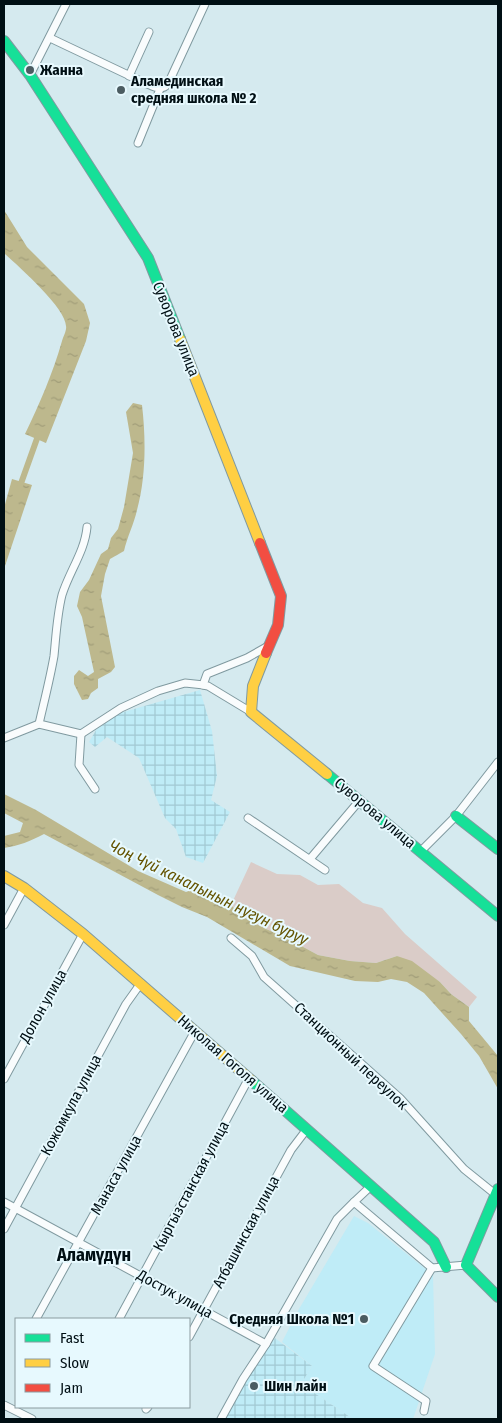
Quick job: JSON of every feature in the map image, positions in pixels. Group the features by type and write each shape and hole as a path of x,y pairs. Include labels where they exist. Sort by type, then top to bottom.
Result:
{"street":[{"path":"30,75 66,4"},
{"path":"50,38 129,76 160,89 165,88 205,4"},
{"path":"129,76 149,32"},
{"name":"Суворова улица","path":"4,41 30,75 148,258 281,596 278,625 253,686 251,712"},
{"path":"138,143 160,89"},
{"path":"39,724 53,658 62,595 88,527"},
{"path":"203,685 207,674 247,658 270,645"},
{"name":"Суворова улица","path":"81,734 121,708 158,691 185,683 208,686 251,712 360,800 498,916"},
{"path":"4,738 39,724 81,734 79,765 95,789"},
{"path":"420,852 456,816 498,762"},
{"path":"310,859 360,800"},
{"path":"456,816 498,849"},
{"path":"248,818 325,870"},
{"name":"Николая Гоголя улица","path":"4,876 24,888 83,934 307,1129 434,1242 446,1267"},
{"path":"4,925 24,888"},
{"name":"Долон улица","path":"4,1079 83,934"},
{"name":"Станционный переулок","path":"231,938 252,956 264,977 400,1098 464,1169 497,1192 466,1265"},
{"name":"Кожомкула улица","path":"4,1229 126,1004 141,984"},
{"name":"Манаса улица","path":"37,1318 195,1031"},
{"name":"Кыргызстанская улица","path":"120,1318 249,1078"},
{"name":"Атбашинская улица","path":"190,1335 291,1150 307,1129"},
{"path":"221,1419 337,1219 371,1186"},
{"name":"Достук улица","path":"4,1202 266,1344"},
{"path":"354,1202 432,1268 466,1265 498,1297"},
{"path":"424,1411 426,1401 373,1366 432,1268"},
{"path":"4,1405 32,1419"}],"shaded area":[{"path":"200,690 212,731 217,776 211,800 230,812 203,863 186,857 176,829 165,818 139,758 107,737 95,747 89,742 96,730 120,713"},
{"path":"251,862 277,874 300,875 318,885 339,884 363,903 382,908 405,934 477,997 469,1007 451,994 440,982 397,956 376,963 350,961 318,955 243,917 231,905"},
{"name":"Средняя Школа №1","path":"354,1216 368,1223 433,1275 435,1354 413,1419 353,1419 301,1384 312,1366 282,1342 299,1309"},
{"name":"Шин лайн","path":"275,1338 312,1366 301,1384 353,1419 225,1419 246,1381"}],"water":[{"path":"4,210 27,247 84,304 90,323 86,341 46,443 25,434 50,377 66,326 64,318 50,298 4,253"},
{"path":"133,403 142,405 145,444 144,471 140,497 124,551 110,559 101,596 115,667 111,672 98,679 98,688 91,693 88,699 82,700 74,684 74,676 79,670 88,676 94,672 82,617 77,606 80,592 89,580 101,554 108,549 111,538 118,529 124,507 133,453 126,412"},
{"path":"12,479 32,485 4,569 4,508"},
{"path":"4,794 36,810 138,871 186,892 197,888 231,905 243,917 318,955 350,961 376,963 397,956 412,961 469,1007 469,1021 498,1056 498,1089 479,1056 461,1034 424,993 407,982 391,979 378,982 355,981 290,966 207,917 158,895 44,834 24,843 4,848 4,836 20,832 23,823 4,813"}],"waterway":[{"name":"Чоң Чүй каналынын нугун буруу","path":"19,489 39,433"}],"traffic: fast":[{"path":"4,41 30,75 148,258 180,339"},
{"path":"327,774 498,916"},
{"path":"456,816 498,849"},
{"path":"252,1081 434,1242 446,1267"},
{"path":"498,1189 466,1265 498,1297"}],"traffic: slow":[{"path":"180,339 260,543"},
{"path":"266,653 253,686 251,712 327,774"},
{"path":"4,876 24,888 83,934 252,1081"}],"traffic: jam":[{"path":"260,543 281,596 278,625 266,653"}],"place":[{"name":"Жанна","path":"30,70"},
{"name":"Аламединская средняя школа № 2","path":"121,90"},
{"name":"Средняя Школа №1","path":"364,1319"},
{"name":"Шин лайн","path":"254,1386"}],"district":[{"name":"Аламүдүн","path":"94,1255"}]}
